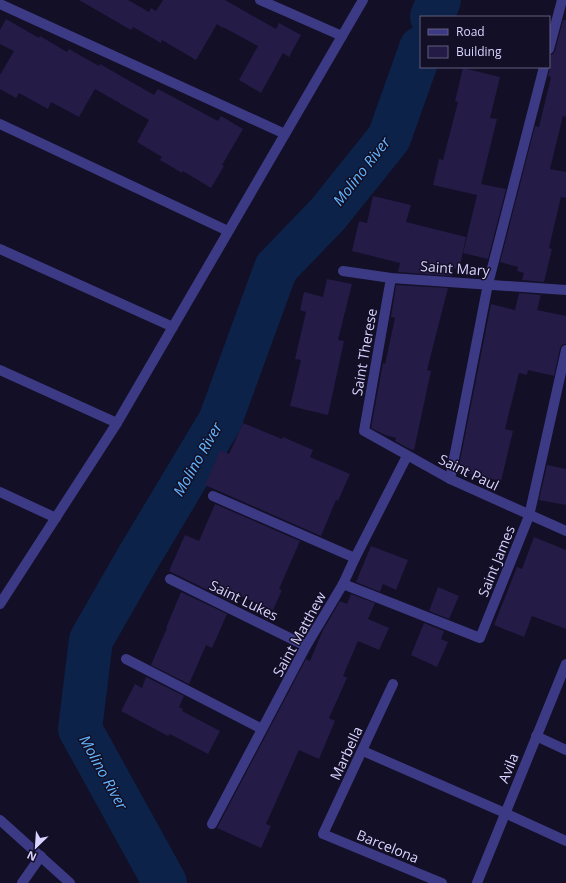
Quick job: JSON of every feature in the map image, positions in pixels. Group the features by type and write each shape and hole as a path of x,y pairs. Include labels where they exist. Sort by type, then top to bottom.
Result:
{"street":[{"path":"260,0 342,36"},
{"path":"0,604 117,423 363,0"},
{"path":"550,45 562,0"},
{"path":"0,4 285,134"},
{"path":"450,479 488,284 544,68"},
{"path":"0,124 228,232"},
{"path":"0,249 173,327"},
{"name":"Saint Mary","path":"343,271 392,278 566,290"},
{"name":"Saint Therese","path":"364,431 392,278"},
{"name":"Saint James","path":"343,584 480,638 530,516 566,350"},
{"path":"0,370 117,423"},
{"name":"Saint Paul","path":"364,431 450,479 566,531"},
{"name":"Saint Matthew","path":"212,824 306,646 343,584 407,456"},
{"path":"0,492 56,518"},
{"path":"213,496 355,558"},
{"name":"Saint Lukes","path":"170,579 306,646"},
{"path":"126,659 262,729"},
{"name":"Avila","path":"477,883 566,664"},
{"name":"Marbella","path":"323,834 393,684"},
{"path":"536,736 566,750"},
{"path":"363,751 566,841"},
{"path":"0,820 70,883"},
{"name":"Barcelona","path":"323,834 442,883"},
{"path":"22,883 41,856"}],"building":[{"path":"79,0 128,0 149,12 151,8 156,11 163,0 225,0 276,29 279,23 301,35 289,57 283,53 261,93 239,80 258,46 223,27 217,24 196,60 162,40 161,43 133,27 131,30"},
{"path":"6,19 39,38 40,36 67,52 69,49 99,66 100,64 154,95 158,89 218,121 221,116 243,129 222,165 224,166 211,188 183,171 182,173 160,160 162,157 137,142 149,120 95,89 79,117 51,102 48,109 19,93 16,98 0,89 0,75 14,51 0,44 0,30"},
{"path":"563,20 566,20 566,117 563,116 550,169 566,172 566,198 561,197 549,248 552,249 544,282 522,280 524,273 517,271 518,267 500,262 535,126 539,127 551,77 548,76 550,68 550,55 555,51"},
{"path":"463,68 500,77 490,118 497,119 481,184 506,189 488,259 463,253 477,195 433,185 439,159 443,160 458,102 455,101"},
{"path":"373,196 411,205 406,222 466,237 459,270 453,268 451,276 398,272 400,263 352,251 359,221 367,223"},
{"path":"327,279 352,284 338,340 344,341 328,415 290,406 301,360 295,359 306,312 300,310 304,292 323,297"},
{"path":"396,285 448,288 427,370 431,371 414,450 395,441 396,438 385,435 371,428 383,363 385,364 395,318 391,317"},
{"path":"519,293 541,295 537,310 566,316 566,344 562,345 560,348 554,376 528,370 527,375 519,373 505,429 513,431 501,481 458,471 491,304 515,310"},
{"path":"243,423 282,439 283,437 313,450 310,457 350,474 338,501 336,500 321,536 205,485 220,450 229,454"},
{"path":"547,465 566,469 566,505 539,500"},
{"path":"215,504 300,541 279,589 282,590 273,610 236,594 232,602 169,571 185,535 199,541"},
{"path":"534,537 566,550 566,629 532,616 524,637 494,625 517,567 522,569"},
{"path":"371,546 408,560 396,590 383,584 380,592 356,582"},
{"path":"438,587 459,596 449,619 429,611"},
{"path":"181,592 227,614 212,648 206,645 189,684 151,665"},
{"path":"351,594 375,603 368,619 389,628 379,650 358,641 343,676 347,678 329,718 335,721 319,759 299,750 266,824 271,826 261,848 217,828 306,659 310,661 323,630 340,601 347,604"},
{"path":"424,623 444,631 441,639 448,642 437,667 411,655"},
{"path":"146,677 184,696 179,707 183,709 182,711 220,731 208,754 170,734 168,736 121,711 135,684 142,688"}],"waterway":[{"name":"Molino River","path":"432,16 439,0"},
{"name":"Molino River","path":"165,883 80,729 91,640 220,421 276,268 328,214 389,138 420,51"}]}
